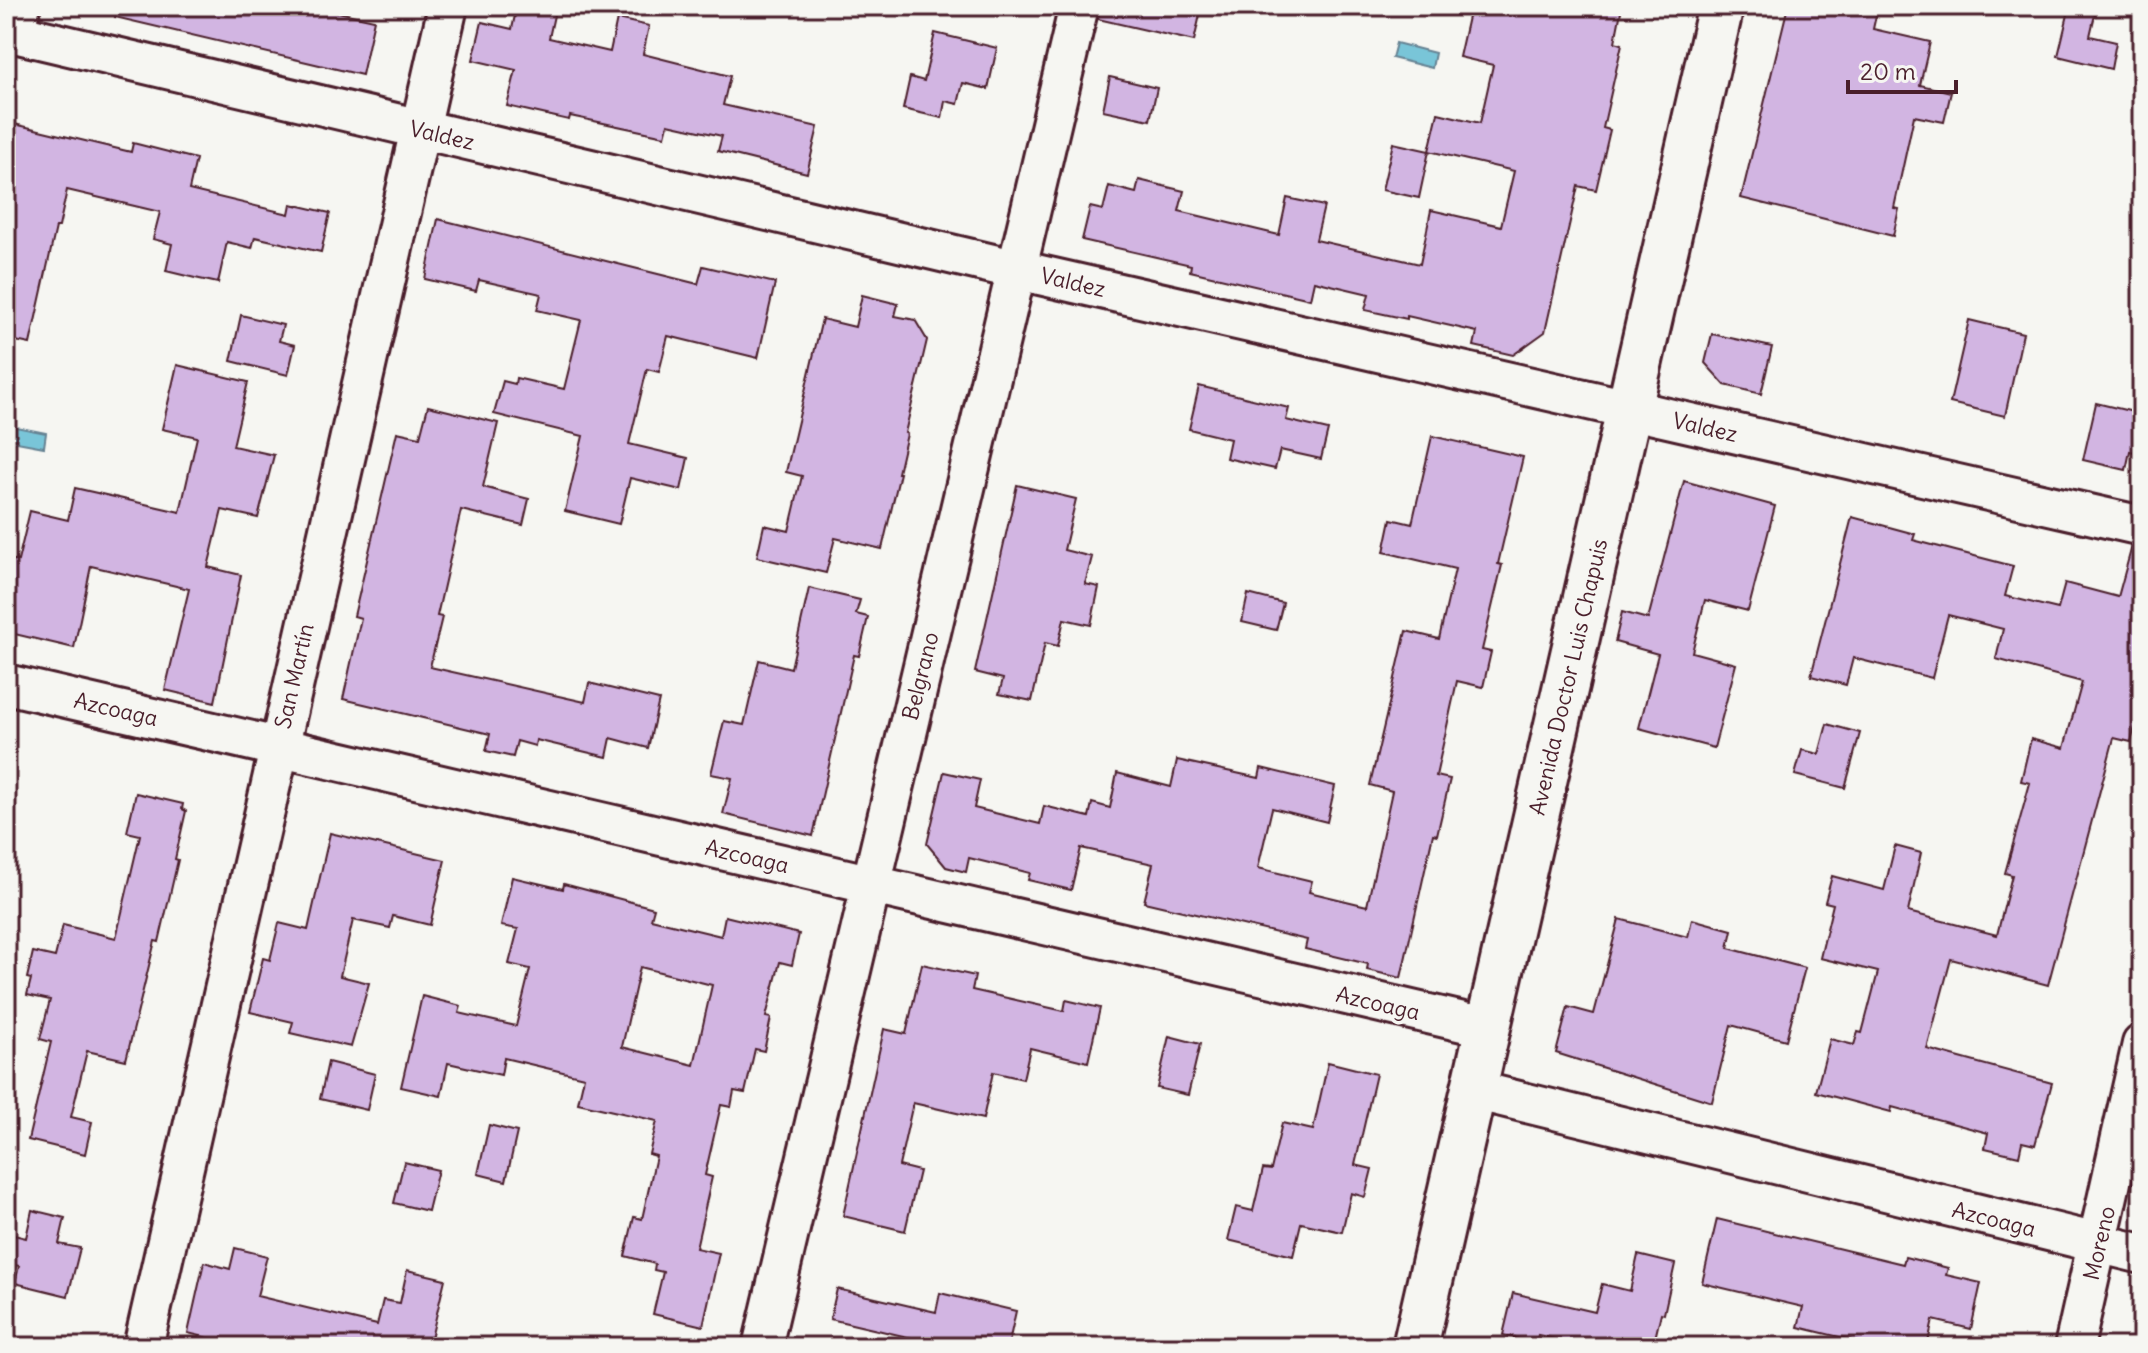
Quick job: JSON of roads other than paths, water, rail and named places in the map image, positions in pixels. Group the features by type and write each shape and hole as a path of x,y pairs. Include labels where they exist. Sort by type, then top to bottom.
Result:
{"main road":[{"name":"Avenida Doctor Luis Chapuis","path":"1415,1347 1721,6"}],"street":[{"name":"San Martín","path":"143,1347 448,6"},
{"name":"Belgrano","path":"762,1347 1079,6"},
{"name":"Valdez","path":"20,24 419,129 1018,270 2142,526"},
{"name":"Azcoaga","path":"6,684 1489,1028"},
{"name":"Moreno","path":"2074,1347 2142,1044"},
{"name":"Azcoaga","path":"1474,1090 2142,1254"}],"water":[{"path":"1396,43 1435,53 1432,68 1392,58"},
{"path":"6,425 46,433 44,447 6,440"}]}
